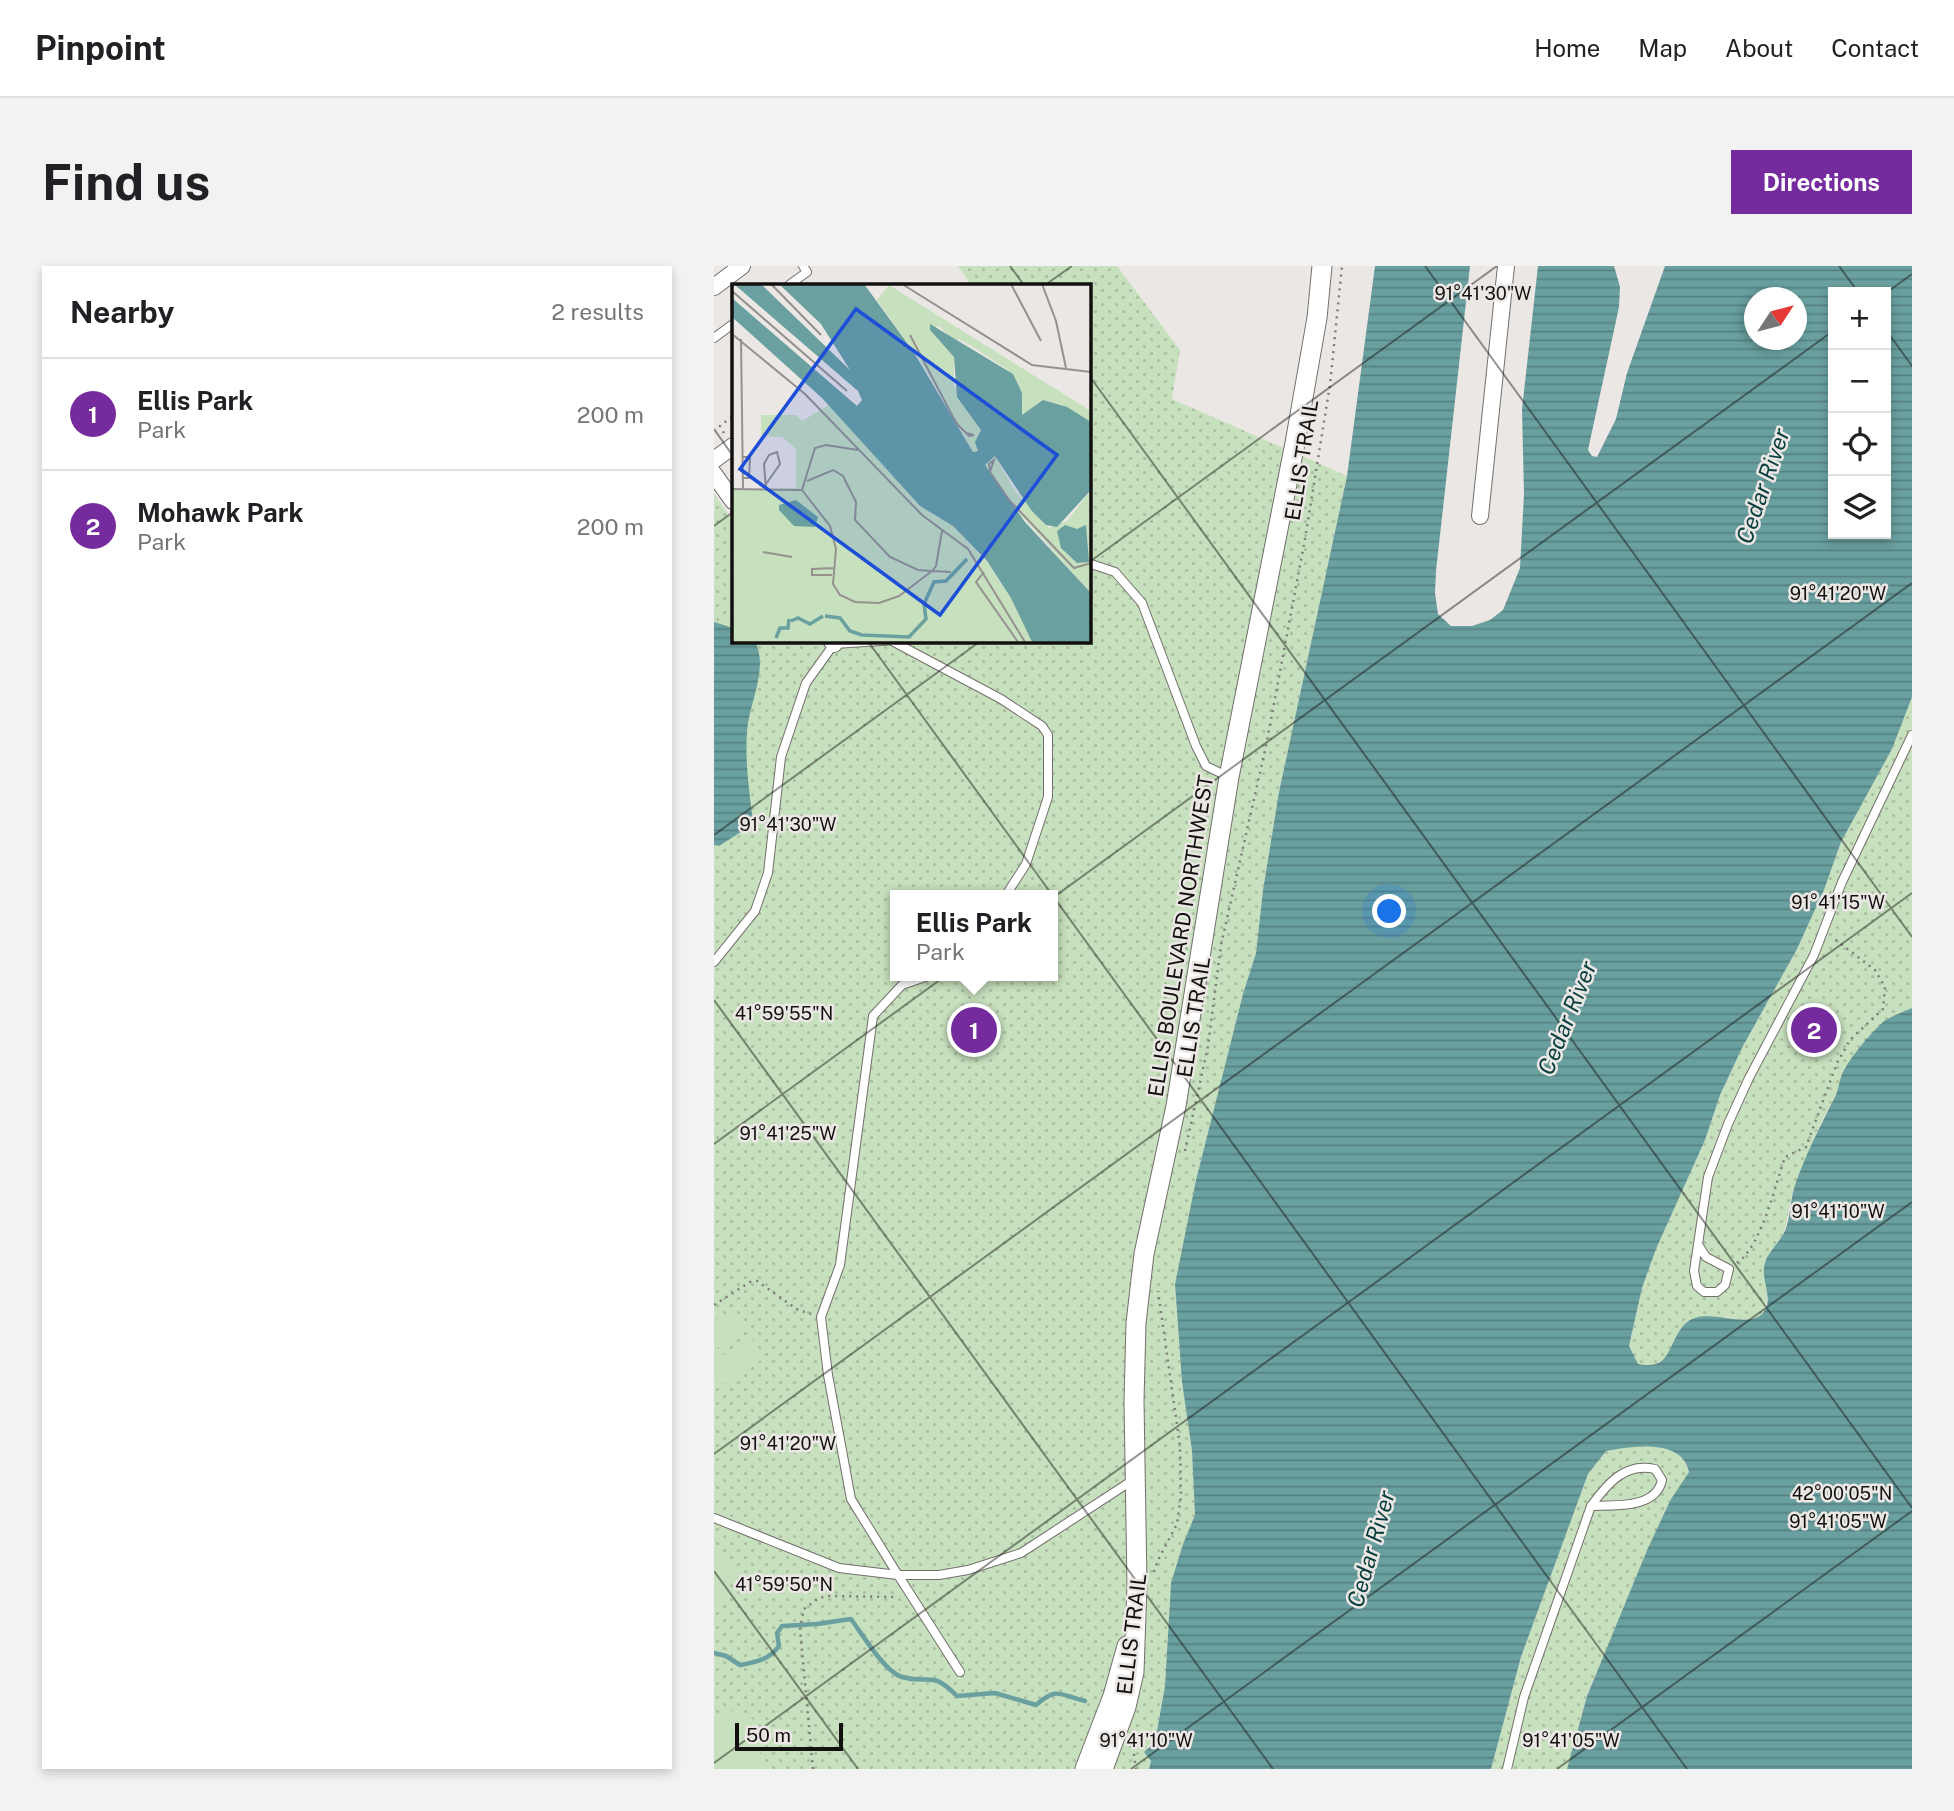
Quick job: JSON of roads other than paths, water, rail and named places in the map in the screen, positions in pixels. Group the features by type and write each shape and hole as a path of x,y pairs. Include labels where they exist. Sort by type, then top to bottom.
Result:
{"street":[{"path":"714,287 742,266"},
{"name":"ELLIS BOULEVARD NORTHWEST","path":"1102,1769 1133,1681 1136,1618 1136,1323 1144,1255 1176,1105 1229,777 1295,443 1317,318 1322,266"},
{"path":"1480,516 1506,266"},
{"path":"714,460 732,447"},
{"path":"714,474 732,500"},
{"name":"ELLIS BOULEVARD NORTHWEST","path":"1085,1769 1114,1696 1136,1618"}],"lane":[{"path":"790,284 807,272 803,266"},
{"path":"714,338 732,325"},
{"path":"1090,564 1115,572 1142,603 1196,746 1206,766 1229,777"},
{"path":"714,962 755,911 768,873 781,757 806,683 832,642"},
{"path":"898,642 1001,699 1042,726 1048,735 1048,797 1026,864 1009,890"},
{"path":"1699,1246 1706,1257 1729,1269 1725,1285 1717,1292 1704,1292 1697,1286 1695,1271 1708,1177 1749,1078 1795,995 1842,882 1912,734"},
{"path":"914,981 902,985 873,1016 840,1265 821,1317 828,1375 851,1499 960,1672"},
{"path":"1507,1769 1524,1697 1591,1506 1609,1482 1625,1472 1646,1467 1655,1469 1662,1480 1660,1490 1629,1505 1591,1506"},
{"path":"714,1518 839,1568 898,1575 939,1576 1021,1553 1135,1478"}],"water":[{"name":"Cedar River","path":"1375,266 1470,266 1435,593 1438,614 1451,626 1472,626 1490,620 1503,610 1520,568 1524,494 1522,409 1538,266 1614,266 1620,287 1619,307 1588,450 1592,456 1597,457 1616,419 1627,373 1665,266 1912,266 1912,697 1892,749 1841,842 1824,890 1797,949 1743,1046 1720,1095 1705,1140 1656,1249 1642,1288 1629,1346 1638,1364 1658,1363 1668,1353 1679,1331 1694,1318 1704,1316 1749,1319 1758,1317 1765,1310 1768,1299 1765,1263 1785,1231 1795,1185 1836,1094 1843,1072 1861,1045 1883,1022 1912,1008 1912,1769 1567,1769 1587,1696 1648,1548 1671,1499 1689,1472 1685,1461 1677,1454 1667,1449 1642,1446 1606,1451 1588,1474 1521,1657 1491,1769 1149,1769 1151,1761 1144,1752 1155,1742 1165,1686 1171,1583 1195,1515 1192,1451 1182,1382 1175,1284 1196,1180 1256,953 1279,792 1347,476"},
{"path":"714,622 732,628 732,642 755,642 760,663 747,732 747,765 753,820 747,828 719,846 714,845"}],"waterway":[{"path":"714,1653 726,1656 740,1665 751,1663 762,1660 775,1651 779,1646 777,1633 782,1626 851,1619 888,1668 902,1677 935,1680 957,1696 995,1693 1036,1705 1049,1696 1059,1694 1085,1701"}],"place":[{"name":"Ellis Park","path":"974,1030"},
{"name":"Mohawk Park","path":"1814,1030"}]}
